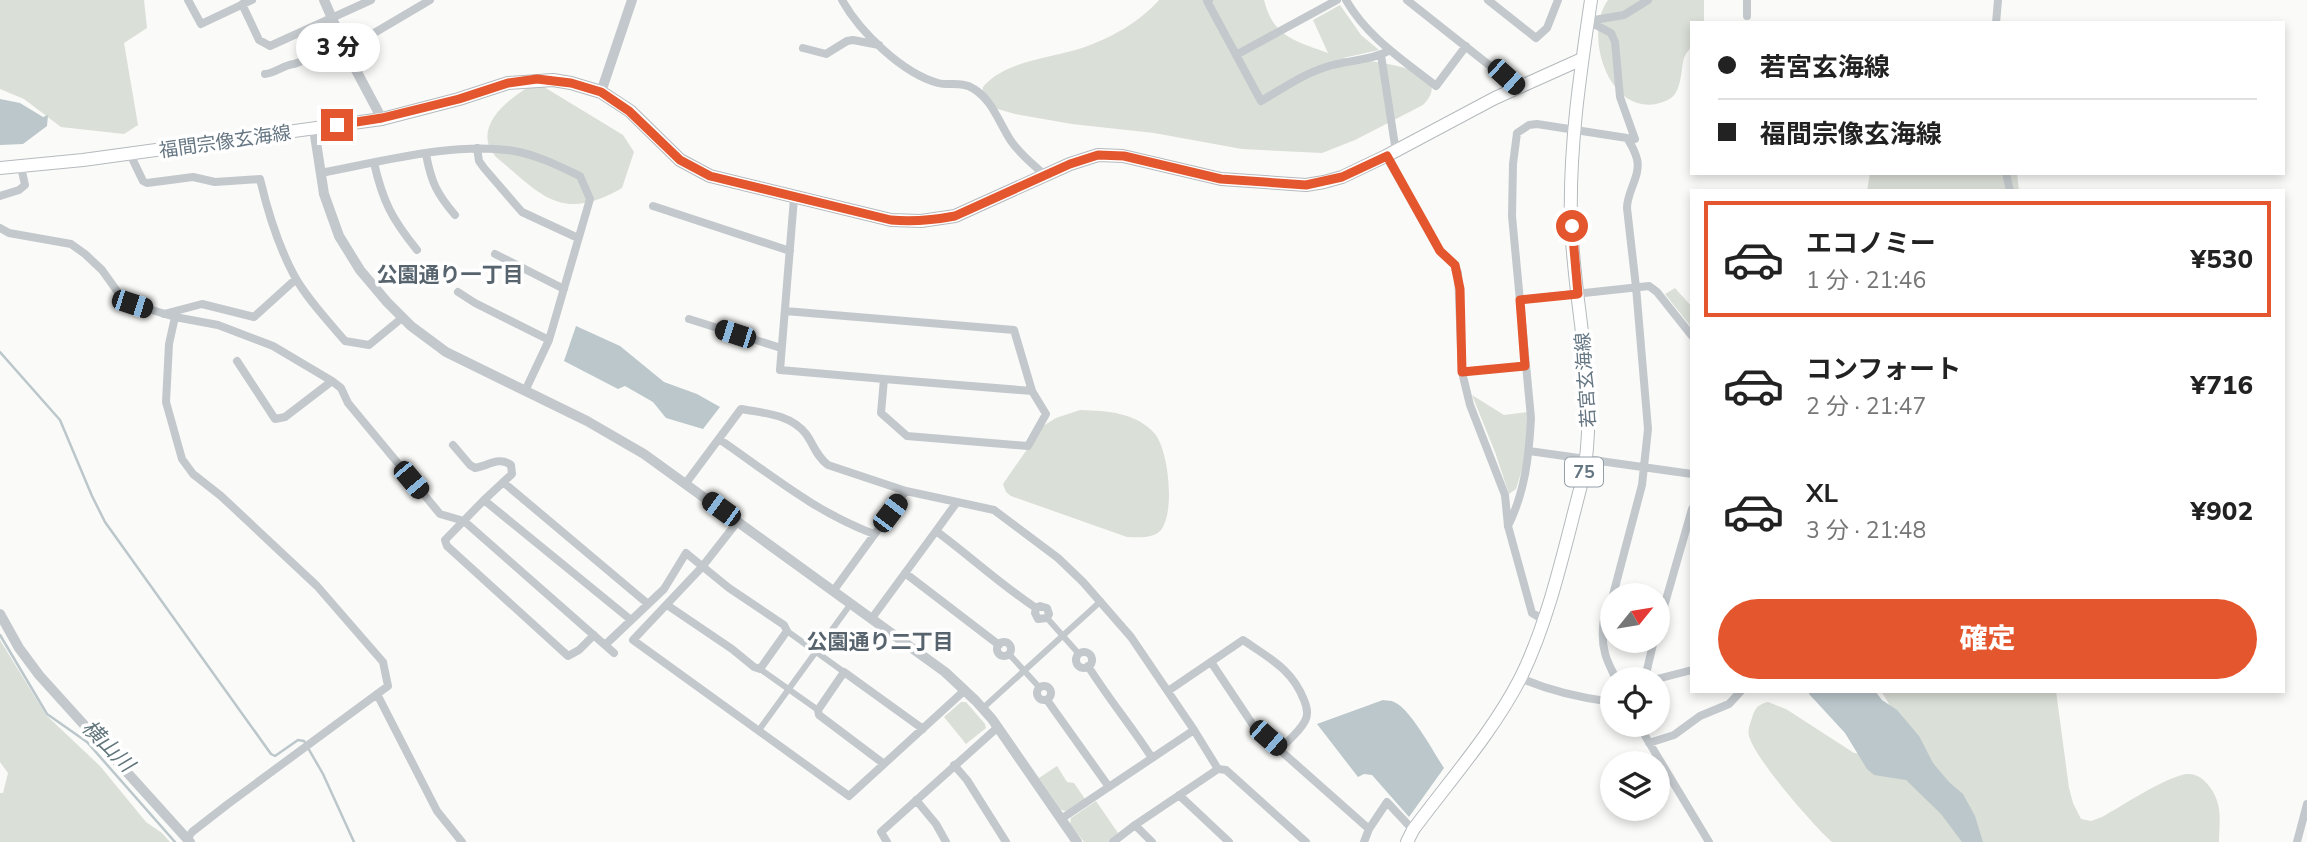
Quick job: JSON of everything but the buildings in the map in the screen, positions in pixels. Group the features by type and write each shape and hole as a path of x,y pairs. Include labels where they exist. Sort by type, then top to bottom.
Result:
{"main road":[{"name":"若宮玄海線","path":"1410,836 1491,726 1533,652 1581,488 1587,458 1588,400 1572,226 1571,179 1582,59 1591,0"},
{"name":"福間宗像玄海線","path":"0,168 130,154 314,129 382,118 523,80 562,81 603,87 669,150 693,169 726,182 891,220 935,220 967,211 1088,158 1110,154 1221,179 1306,185 1342,177 1495,98 1582,59"}],"street":[{"path":"188,0 201,24 251,0"},
{"path":"324,0 382,118"},
{"path":"242,4 259,40 270,46 371,0"},
{"path":"265,75 285,65 364,39 430,0"},
{"path":"603,87 632,0"},
{"path":"842,0 849,13 909,70 940,84 971,86 986,98 1011,141 1025,158 1045,175"},
{"path":"1209,0 1207,1 1261,101 1324,67 1381,55 1390,50"},
{"path":"1236,55 1337,0"},
{"path":"1346,0 1362,25 1436,86 1466,46"},
{"path":"1407,0 1518,88"},
{"path":"1488,0 1536,38 1546,28 1558,0"},
{"path":"1588,21 1624,15 1632,5 1648,0"},
{"path":"1747,0 1747,16"},
{"path":"1996,21 1998,0"},
{"path":"1588,21 1611,33 1617,60 1620,97 1635,139"},
{"path":"803,48 826,54 853,40 880,45"},
{"path":"1381,55 1391,154 1440,251 1455,265 1460,289 1462,372 1470,405 1505,495 1508,526 1532,613 1544,620"},
{"path":"1508,526 1516,511 1530,450 1531,418 1512,216 1513,164 1517,133 1537,124 1628,138 1637,158 1636,176 1627,198 1627,208 1648,404 1648,429 1645,466 1616,583"},
{"path":"314,129 328,211 345,248 360,270 402,318 446,352 615,436 686,483 945,672 983,708 998,727 1077,842"},
{"path":"321,173 426,154 477,148 516,152 580,176 590,199 550,340 525,391"},
{"path":"477,148 479,161 484,169 522,212 578,238"},
{"path":"130,154 143,181 147,183 193,177 215,182 256,178 260,180 274,231 296,279 345,341 369,345 402,318"},
{"path":"426,154 431,180 456,215"},
{"path":"374,163 382,196 396,224 417,250"},
{"path":"0,196 19,190 25,185 21,167"},
{"path":"794,198 780,370 1032,391"},
{"path":"653,206 790,251"},
{"path":"0,228 9,233 71,244 102,270 117,291 132,304 243,334 283,351 332,381 341,388 348,403 440,514 464,521 614,653"},
{"path":"495,254 564,289"},
{"path":"164,314 202,304 254,317 296,279"},
{"path":"1520,300 1650,286 1690,333"},
{"path":"458,292 550,340"},
{"path":"785,311 1014,331 1032,391 1046,414 1028,446 907,436 881,413 884,379"},
{"path":"0,614 19,648 39,675 188,840 191,832 388,686 383,662 317,586 221,496 193,474 183,459 166,402 169,344 175,317"},
{"path":"689,319 781,348"},
{"path":"237,361 275,419 285,417 332,381"},
{"path":"1462,372 1525,366"},
{"path":"686,483 741,409 794,422 828,465 906,491 994,510 1019,526 1058,558 1101,601 1168,691 1218,769"},
{"path":"719,439 804,500 832,517 874,534"},
{"path":"453,445 475,468 494,461 508,462 513,469 512,474 445,540 447,546 568,656 579,650 594,635"},
{"path":"1530,450 1690,474"},
{"path":"503,482 648,604"},
{"path":"834,590 906,491"},
{"path":"484,500 631,620"},
{"path":"872,618 957,502"},
{"path":"738,521 702,567 634,640 849,796 965,690"},
{"path":"1670,591 1690,530"},
{"path":"936,531 1036,608 1038,619 1047,618 1079,654 1089,654 1091,661 1088,666 1106,696 1152,758"},
{"path":"605,645 664,589 686,553 729,588 784,625 787,631 815,652 923,729"},
{"path":"905,573 999,645 997,650 1001,655 1009,654 1040,688 1046,687 1050,690 1047,699 1109,787"},
{"path":"983,708 1101,601"},
{"path":"667,605 818,710 819,715 884,764"},
{"path":"759,730 847,609"},
{"path":"760,669 787,631"},
{"path":"1168,691 1243,640 1288,672 1296,681 1307,707 1307,718 1280,749"},
{"path":"1211,662 1255,728 1369,829"},
{"path":"1670,676 1690,671"},
{"path":"818,710 845,672"},
{"path":"1520,678 1541,688 1600,700"},
{"path":"1649,743 1674,735 1700,716 1729,704 1739,693"},
{"path":"377,694 438,811 462,842"},
{"path":"887,842 881,832 998,727"},
{"path":"1061,819 1194,730"},
{"path":"1646,737 1709,842"},
{"path":"954,765 967,780 1006,842"},
{"path":"1113,842 1218,769 1226,770 1306,842"},
{"path":"1179,795 1229,842"},
{"path":"916,800 936,824 946,842"},
{"path":"1364,842 1369,829 1387,802 1410,836"},
{"path":"2299,841 2307,804"},
{"path":"1135,825 1152,842"}],"shaded area":[{"path":"0,0 144,0 147,28 124,43 138,125 124,134 61,127 24,99 0,89"},
{"path":"1159,0 1264,0 1273,22 1287,36 1328,53 1313,20 1340,5 1361,35 1379,50 1343,58 1405,68 1420,74 1429,82 1431,92 1423,105 1355,140 1322,153 1242,149 1154,133 1072,124 991,107 982,95 983,87 1003,71 1103,40 1124,29"},
{"path":"1608,0 1704,0 1704,21 1690,21 1690,48 1684,58 1680,81 1673,96 1656,104 1639,104 1625,96 1613,84 1600,50 1598,32 1601,15"},
{"path":"529,87 544,87 623,135 634,152 622,188 601,198 567,204 540,193 496,157 489,146 489,126 502,107"},
{"path":"0,99 20,103 43,117 48,115 47,126 23,144 0,145"},
{"path":"1870,175 2017,175 2019,189 1867,189"},
{"path":"1675,288 1690,305 1690,325 1665,294"},
{"path":"576,326 620,346 664,382 697,394 720,407 703,429 666,418 653,402 625,386 618,389 564,361"},
{"path":"1472,395 1504,415 1528,412 1526,456 1516,489 1509,494 1495,452"},
{"path":"1080,410 1111,412 1130,417 1155,434 1164,454 1169,484 1168,513 1159,532 1152,536 1127,537 1006,492 1003,484 1043,426 1056,418"},
{"path":"0,640 46,715 100,766 146,822 170,842 0,842 0,793 3,793 8,773 0,762"},
{"path":"1877,693 1897,710 1919,736 1933,763 1963,794 1975,816 1983,842 1962,842 1941,814 1906,780 1874,775 1867,769 1845,733 1809,694"},
{"path":"1882,693 2056,693 2069,788 2081,819 2091,821 2102,817 2146,791 2189,774 2208,784 2216,799 2219,842 1832,842 1773,775 1754,746 1748,731 1754,712 1760,705 1768,702 1786,709 1854,753 1865,754 1897,717"},
{"path":"1383,700 1393,701 1407,713 1444,768 1409,817 1372,775 1364,774 1358,777 1317,724"},
{"path":"961,702 966,702 986,728 966,744 944,717"},
{"path":"1057,766 1067,782 1074,783 1085,799 1066,811 1061,810 1039,778"},
{"path":"1096,801 1118,833 1108,842 1084,842 1070,824 1071,818"}],"waterway":[{"path":"0,352 60,420 105,522 271,754 275,756 298,740 304,741 323,774 354,842"},
{"name":"横山川","path":"0,635 47,714 87,742 175,842"}],"district":[{"name":"公園通り一丁目","path":"450,275"},
{"name":"公園通り二丁目","path":"880,642"}],"route":[{"path":"337,125 382,118 523,80 571,83 601,92 629,111 693,169 726,182 904,221 955,216 1070,164 1098,155 1124,156 1221,179 1306,185 1342,177 1387,156 1440,251 1455,265 1458,273 1462,372 1525,366 1520,300 1578,294 1572,226"}]}
